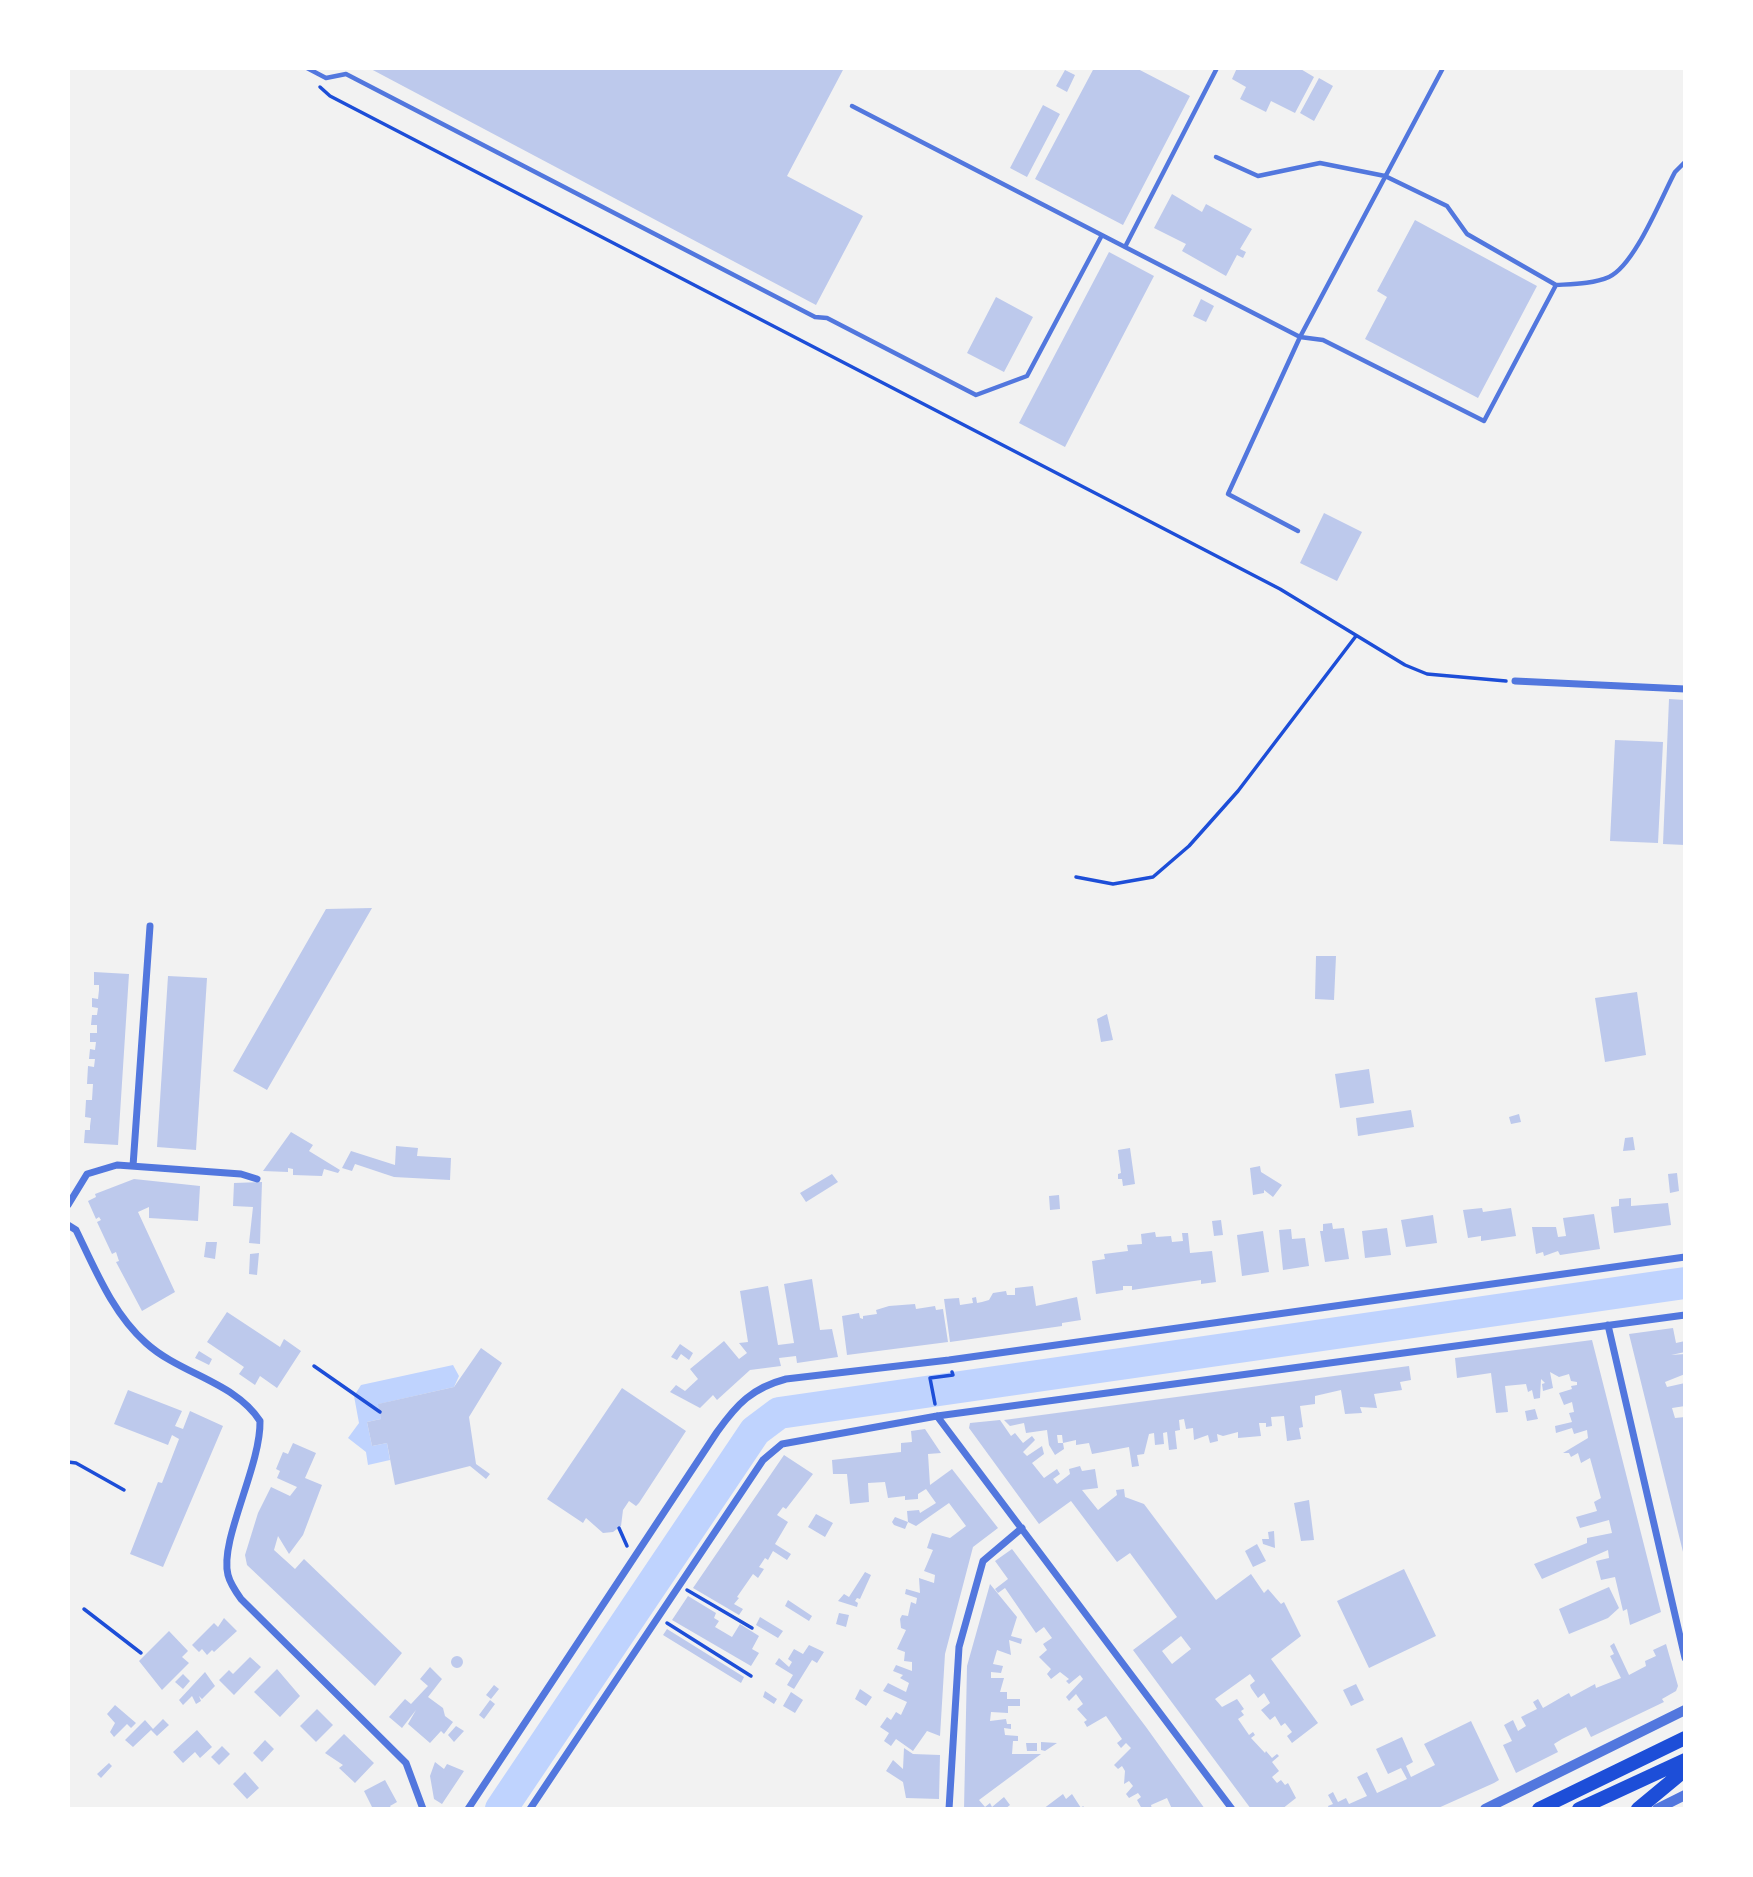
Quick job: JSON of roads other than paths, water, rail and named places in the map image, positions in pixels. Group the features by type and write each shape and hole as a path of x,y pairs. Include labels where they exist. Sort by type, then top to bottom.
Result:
{"highway":[{"path":"1539,1809 1685,1738"},
{"path":"1579,1809 1685,1760"},
{"path":"1637,1809 1685,1770"}],"street":[{"path":"1515,681 1685,689"},
{"path":"133,1166 150,926"},
{"path":"68,1205 87,1174 117,1164 241,1174 257,1178"},
{"path":"68,1225 76,1230 123,1320 148,1345 243,1401 260,1421 258,1452 227,1555 228,1574 241,1599 406,1763 423,1809"},
{"path":"468,1809 717,1432 747,1395 762,1385 786,1379 949,1360 1685,1257"},
{"path":"530,1809 763,1460 782,1444 937,1416 1685,1315"},
{"path":"1608,1325 1685,1658"},
{"path":"937,1416 1232,1809"},
{"path":"949,1809 955,1672 959,1647 983,1561 1022,1528"},
{"path":"1485,1809 1685,1710"},
{"path":"1657,1809 1685,1795"}],"lane":[{"path":"307,68 326,78 346,74 815,317 827,318 976,395 1027,376 1102,235"},
{"path":"1125,247 1217,68"},
{"path":"1298,531 1228,494 1300,337 1443,68"},
{"path":"852,106 1300,337 1323,340 1484,421 1556,285"},
{"path":"1216,157 1258,176 1320,163 1385,176 1447,206 1467,234 1556,285 1587,283 1611,276 1629,259 1675,172 1685,162"}],"water":[{"path":"453,1365 459,1376 454,1387 379,1404 381,1419 367,1422 372,1446 387,1443 390,1460 368,1465 366,1452 348,1438 359,1423 354,1396 361,1385"}],"waterway":[{"path":"501,1809 755,1431 779,1413 1685,1283"}]}
